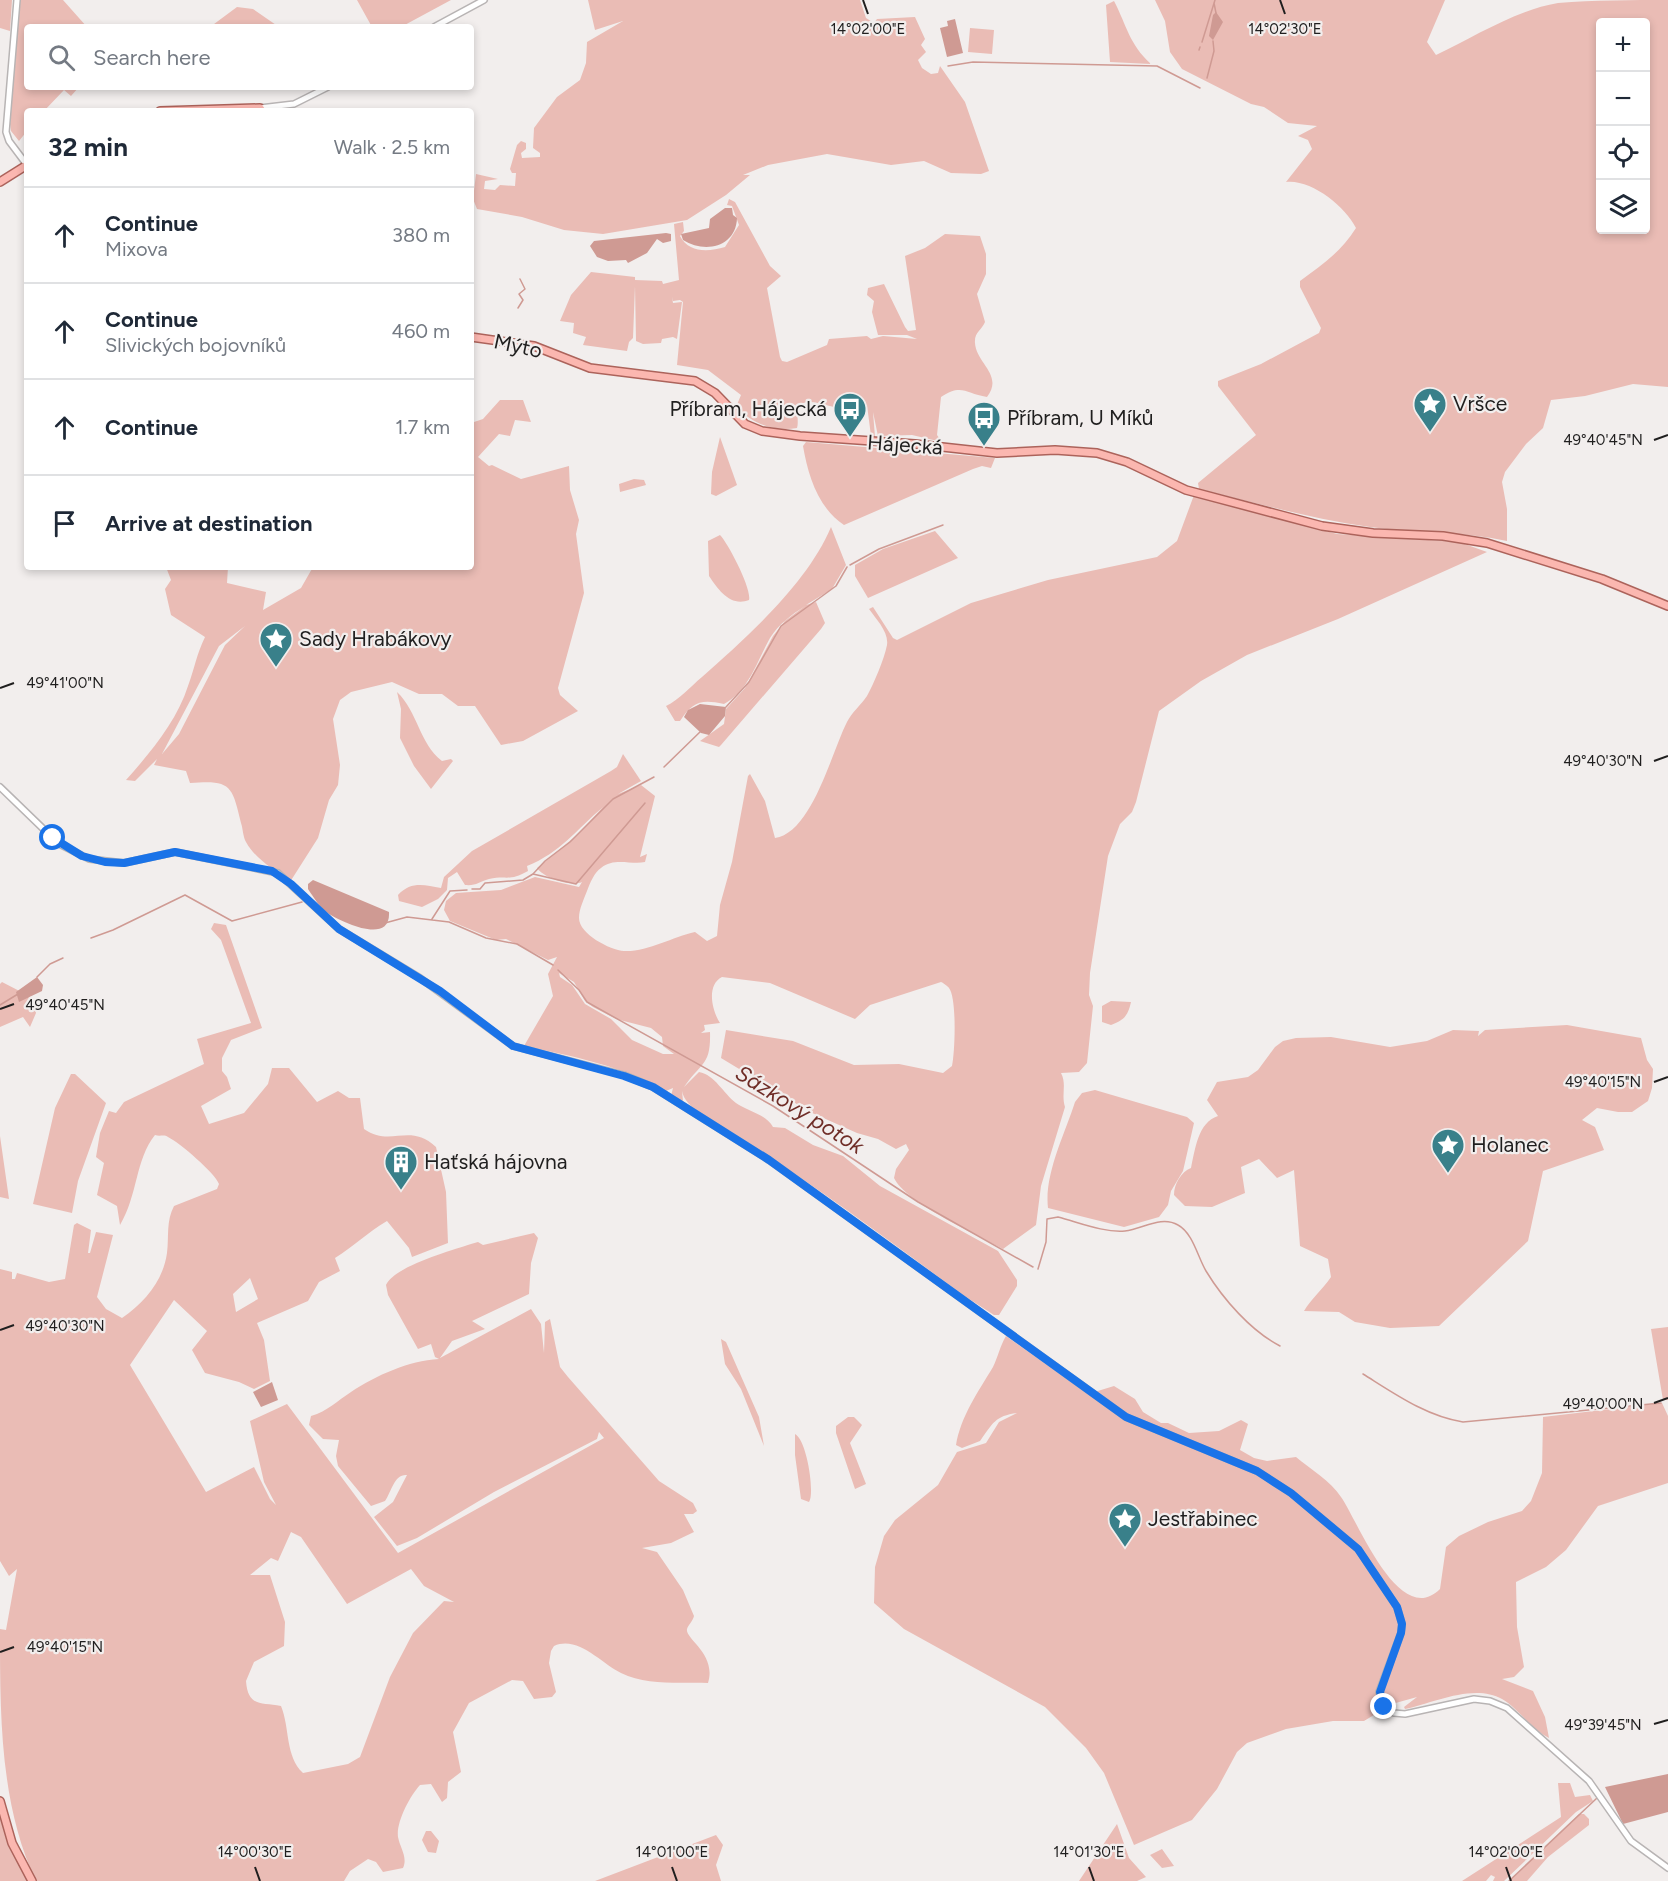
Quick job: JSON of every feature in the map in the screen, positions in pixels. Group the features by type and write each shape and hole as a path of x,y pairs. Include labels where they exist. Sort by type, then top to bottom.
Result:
{"main road":[{"path":"0,182 24,167"},
{"name":"Mýto","path":"474,337 534,346 565,359"},
{"name":"Hájecká","path":"565,359 590,368 695,381 715,393 745,424 762,431 997,453 1055,450 1097,453 1127,462 1186,490 1322,526 1373,533 1443,536 1487,543 1602,579 1668,606"},
{"path":"0,1801 12,1843 32,1881"}],"street":[{"path":"17,0 6,125 7,138 24,161"},
{"path":"440,24 484,0"},
{"path":"285,108 322,90"},
{"path":"270,108 289,106"},
{"path":"0,787 59,844 89,859 124,863 166,853 184,853 272,871 291,884 339,929 426,982 513,1046 624,1076 653,1087 769,1160 1126,1417 1257,1471 1291,1493 1358,1549 1397,1607 1402,1624 1401,1633 1380,1692 1384,1707 1394,1713 1405,1714 1473,1699 1490,1701 1507,1708 1588,1781 1631,1841 1668,1868"}],"shaded area":[{"path":"0,0 12,0 10,31 0,28"},
{"path":"19,0 63,0 84,24 24,24 24,90 64,90 47,108 24,108 24,135 19,141 11,131"},
{"path":"357,0 451,0 407,24 370,24"},
{"path":"588,0 860,0 866,18 874,23 877,19 915,17 925,39 921,45 926,52 918,60 922,68 931,74 938,73 940,66 965,102 989,171 981,174 951,173 924,161 891,165 827,154 768,165 743,175 750,175 726,195 687,220 603,234 564,230 522,217 477,209 474,202 476,174 498,179 485,181 484,189 495,190 500,185 515,186 516,173 512,173 510,169 517,145 521,141 526,143 526,149 521,153 522,158 540,157 540,153 533,148 534,128 557,97 580,80 586,63 587,42 623,21 595,30"},
{"path":"1155,0 1445,0 1427,42 1436,55 1511,18 1558,3 1668,0 1668,387 1633,384 1585,396 1551,400 1543,428 1526,444 1505,472 1502,482 1507,509 1507,541 1473,535 1348,524 1199,489 1198,483 1256,435 1218,386 1218,381 1261,364 1319,333 1321,328 1300,287 1300,281 1338,251 1356,228 1336,203 1316,189 1296,182 1286,182 1312,149 1308,140 1298,136 1317,126 1288,123 1264,107 1251,104 1182,69 1170,52 1165,21"},
{"path":"1114,1 1133,42 1151,64 1110,62 1106,5"},
{"path":"237,7 253,9 275,24 214,24"},
{"path":"1216,12 1223,22 1213,40 1209,36 1213,15"},
{"path":"955,19 963,53 947,57 940,28 948,26 947,21"},
{"path":"970,28 994,30 992,54 968,52"},
{"path":"64,90 76,90 71,96"},
{"path":"729,199 735,202 770,266 781,276 767,288 780,357 782,361 787,362 827,345 829,339 867,336 871,339 883,336 917,339 907,335 878,335 872,312 874,301 867,295 868,288 884,284 905,327 908,331 916,330 905,256 925,248 945,234 980,236 986,254 986,274 977,294 985,322 977,334 975,343 976,350 991,376 991,389 987,397 959,390 941,397 937,435 942,442 912,435 878,436 873,412 875,437 871,436 867,405 858,409 848,409 818,403 803,403 798,410 797,428 780,429 756,422 742,413 736,407 741,395 708,370 677,365 683,302 680,300 673,301 672,297 673,303 682,302 677,339 673,337 662,339 661,343 643,344 636,341 635,286 633,338 629,342 627,351 583,345 586,337 573,333 574,323 560,321 571,295 591,272 635,277 635,280 662,281 663,284 679,280 674,224 683,222 684,231 680,236 688,246 700,250 725,247 739,225 732,206 727,205"},
{"path":"725,208 732,208 733,215 737,218 731,236 725,241 718,245 701,247 683,240 681,234 709,228 710,219"},
{"path":"671,234 671,241 663,243 657,239 647,253 628,263 626,260 608,261 597,257 590,246 594,241"},
{"path":"500,400 523,400 531,422 515,420 510,436 499,434 478,457 489,466 492,465 521,479 569,466 570,490 579,520 576,534 584,593 558,688 560,695 578,711 523,741 501,745 475,706 458,706 442,694 419,694 392,682 351,692 340,700 333,719 340,765 338,785 329,800 318,838 290,882 260,859 246,842 235,800 227,787 214,783 190,783 186,771 154,765 157,759 135,781 126,780 153,748 177,712 205,637 171,615 165,589 171,580 167,570 228,570 227,583 266,592 263,610 301,588 311,570 474,570 474,422 483,419","holes":["245,626 225,645 179,734 162,754 219,646"]},
{"path":"720,437 737,485 716,496 711,494 712,472"},
{"path":"806,442 995,458 991,468 982,466 973,469 844,525 827,510 816,490 805,457 803,446"},
{"path":"634,479 644,480 646,485 620,492 619,484"},
{"path":"1194,495 1337,534 1459,542 1487,552 1338,619 1247,655 1201,681 1159,711 1136,802 1132,812 1120,824 1108,856 1090,973 1089,995 1093,1006 1087,1063 1079,1072 1061,1073 1064,1081 1065,1107 1041,1186 1036,1225 1003,1249 960,1227 912,1198 894,1178 896,1169 909,1150 906,1144 896,1149 878,1139 857,1133 810,1112 721,1058 726,1030 793,1041 854,1065 899,1064 943,1073 952,1066 955,1026 952,994 949,987 942,982 870,1005 855,1019 770,983 722,977 717,981 712,992 713,1005 720,1023 704,1025 705,1030 701,1033 710,1032 707,1058 684,1087 699,1072 705,1074 736,1103 761,1116 773,1127 785,1128 813,1145 843,1156 880,1186 998,1251 1017,1280 1017,1286 999,1315 994,1315 963,1295 760,1150 702,1114 689,1104 682,1091 683,1101 671,1096 673,1088 666,1091 615,1068 524,1046 553,996 548,974 557,957 548,960 506,939 496,940 450,921 444,910 446,901 456,893 501,890 535,877 579,887 582,882 558,881 540,872 537,868 577,835 603,807 559,847 539,861 527,866 528,871 522,874 465,885 457,872 448,878 447,890 438,899 422,907 399,901 398,895 413,886 441,888 444,877 472,851 611,771 617,767 623,754 641,781 618,794 641,785 655,796 640,857 647,854 645,862 611,863 599,870 594,875 582,904 579,915 580,924 596,940 611,948 624,951 651,947 695,932 707,941 717,936 720,905 732,862 748,776 750,774 765,801 775,838 788,833 800,822 810,807 847,722 870,691 884,657 887,640 881,626 869,609 873,607 893,638 897,640 971,603 1048,580 1157,557 1177,541","holes":["559,973 574,982 585,1001 593,1007 616,1019 651,1028 662,1037 663,1046 674,1054 663,1054 632,1040 611,1019 585,1004 572,985 560,977"]},
{"path":"831,527 846,565 832,589 806,605 816,602 825,623 719,747 700,741 724,724 726,709 745,688 752,675 740,691 724,704 698,703 680,721 675,721 666,706 680,697 756,627 792,589 820,548","holes":["784,622 773,636 752,675 770,638"]},
{"path":"935,531 958,558 868,598 855,576 855,565 883,549"},
{"path":"720,535 743,577 749,600 737,601 726,596 709,576 708,541"},
{"path":"397,692 410,709 434,754 442,761 451,759 453,761 431,789 414,766 400,738 401,709"},
{"path":"700,704 726,707 725,716 709,735 701,733 684,717 688,710"},
{"path":"313,880 389,912 388,922 383,928 365,929 329,914 308,889 308,884"},
{"path":"214,923 226,925 262,1028 231,1040 222,1058 222,1071 231,1089 201,1106 209,1124 244,1113 268,1084 272,1068 289,1068 317,1102 338,1091 349,1098 360,1098 364,1129 383,1136 417,1136 436,1147 446,1192 448,1243 412,1257 409,1248 387,1221 335,1258 340,1271 319,1282 308,1301 257,1323 264,1340 270,1381 254,1389 239,1382 205,1373 192,1350 207,1331 174,1300 130,1365 206,1492 254,1467 270,1499 276,1505 264,1482 250,1421 287,1404 398,1553 604,1438 599,1432 597,1439 494,1492 417,1538 397,1546 374,1517 393,1502 407,1475 396,1480 385,1501 371,1506 338,1466 336,1456 339,1440 323,1439 309,1425 311,1416 327,1409 371,1380 404,1366 439,1359 435,1357 431,1344 418,1349 388,1295 386,1285 391,1278 424,1260 471,1244 478,1242 483,1245 534,1233 538,1238 531,1263 529,1294 472,1321 485,1329 452,1341 440,1358 531,1309 541,1324 544,1353 545,1322 550,1319 560,1367 659,1481 693,1503 697,1511 693,1514 684,1514 694,1532 671,1543 642,1548 657,1552 683,1590 694,1616 687,1629 688,1633 705,1656 710,1673 708,1683 641,1680 621,1673 581,1647 572,1644 554,1646 549,1663 556,1692 552,1697 534,1699 523,1681 512,1680 469,1703 453,1732 461,1772 448,1782 447,1798 442,1802 431,1784 420,1785 401,1817 398,1837 404,1856 403,1868 383,1872 376,1862 368,1859 350,1871 344,1881 36,1881 15,1822 4,1759 2,1727 0,1629 6,1630 17,1569 9,1576 0,1561 0,1269 12,1272 12,1279 15,1279 17,1273 49,1282 65,1279 74,1225 77,1223 91,1230 88,1253 90,1253 96,1232 113,1235 97,1297 106,1309 122,1318 145,1298 162,1273 167,1253 170,1217 174,1206 217,1189 219,1184 211,1173 180,1145 166,1136 155,1135 144,1155 126,1214 120,1225 117,1206 97,1195 104,1163 96,1157 100,1133 109,1111 116,1113 124,1102 204,1064 197,1039 251,1023 221,940 211,929","holes":["250,1278 258,1299 236,1312 233,1294","291,1532 301,1537 347,1604 411,1569 424,1586 454,1602 444,1601 413,1633 390,1677 360,1757 348,1764 303,1773 293,1758 281,1706 253,1700 247,1690 246,1681 254,1662 284,1646 285,1622 270,1575 250,1575 271,1558 278,1561"]},
{"path":"37,977 43,985 42,991 19,1002 16,992"},
{"path":"2,982 33,998 36,1013 30,1027 23,1017 0,1027 0,984"},
{"path":"1111,1001 1131,1002 1125,1017 1111,1025 1102,1022 1102,1006"},
{"path":"1567,1025 1641,1038 1647,1060 1653,1069 1652,1088 1648,1101 1632,1112 1597,1108 1582,1120 1595,1127 1604,1150 1543,1171 1528,1241 1439,1326 1390,1328 1355,1322 1339,1312 1304,1311 1331,1277 1328,1259 1300,1246 1294,1170 1277,1178 1259,1159 1241,1167 1245,1193 1212,1207 1185,1206 1174,1195 1179,1179 1191,1168 1202,1130 1211,1119 1218,1116 1207,1100 1217,1082 1248,1077 1258,1070 1275,1047 1283,1041 1296,1038 1331,1037 1390,1047 1427,1041 1453,1030 1479,1031 1478,1036 1485,1030"},
{"path":"71,1074 75,1074 106,1103 78,1181 72,1213 33,1204 55,1108"},
{"path":"1095,1090 1187,1117 1194,1123 1183,1171 1171,1191 1168,1205 1159,1217 1124,1227 1048,1208 1052,1168 1075,1102 1082,1093"},
{"path":"0,1136 9,1199 0,1197"},
{"path":"1668,1327 1668,1400 1663,1400 1651,1329"},
{"path":"1006,1336 1088,1394 1114,1386 1135,1399 1143,1412 1161,1423 1168,1423 1189,1433 1219,1431 1241,1420 1248,1424 1240,1450 1254,1458 1267,1461 1296,1457 1326,1480 1341,1497 1381,1567 1395,1584 1409,1595 1425,1598 1440,1589 1446,1547 1459,1536 1488,1522 1522,1511 1531,1501 1542,1473 1543,1417 1662,1403 1668,1416 1668,1483 1598,1506 1566,1550 1546,1567 1516,1582 1517,1627 1524,1667 1514,1677 1502,1679 1533,1691 1545,1717 1549,1738 1536,1730 1502,1699 1479,1693 1454,1696 1405,1709 1404,1707 1417,1697 1392,1704 1364,1721 1333,1721 1286,1729 1247,1743 1237,1752 1217,1789 1192,1820 1134,1845 1104,1773 1086,1748 1045,1707 904,1629 874,1603 875,1567 884,1536 895,1520 938,1485 957,1452 986,1443 999,1422 1017,1413 995,1421 980,1441 962,1448 956,1445 966,1414 993,1367"},
{"path":"721,1339 726,1342 759,1417 764,1446 741,1389 725,1364"},
{"path":"272,1382 278,1400 261,1407 253,1392"},
{"path":"848,1417 854,1417 862,1425 850,1443 866,1484 855,1489 836,1433 836,1426"},
{"path":"795,1434 803,1446 809,1467 811,1497 809,1502 801,1499 795,1455"},
{"path":"1668,1774 1668,1812 1623,1824 1605,1787"},
{"path":"1558,1783 1570,1783 1575,1797 1590,1795 1593,1801 1576,1812 1504,1881 1493,1881 1495,1877 1491,1875 1486,1881 1462,1881 1561,1817"},
{"path":"1579,1814 1584,1814 1589,1819 1589,1825 1548,1857 1527,1881 1509,1881"},
{"path":"0,1817 9,1844 28,1881 0,1881"},
{"path":"1117,1824 1129,1858 1146,1877 1137,1881 1079,1881"},
{"path":"426,1831 431,1831 439,1841 436,1853 428,1852 422,1840"},
{"path":"716,1835 723,1845 716,1865 721,1881 595,1881"},
{"path":"1162,1849 1174,1866 1162,1868 1150,1855"}],"waterway":[{"path":"1202,42 1215,0"},
{"path":"1214,3 1216,13"},
{"path":"1207,78 1214,51 1213,41"},
{"path":"948,66 973,62 1157,66 1200,88"},
{"path":"518,308 523,300 519,294 525,289 520,279"},
{"path":"850,565 879,549 943,525"},
{"path":"726,707 749,682 781,626 836,586 847,567"},
{"path":"664,767 701,731"},
{"path":"472,889 480,889 485,883 523,880 533,874 545,861 570,842 613,799 654,777"},
{"path":"533,874 576,884 645,803"},
{"path":"432,919 450,891 467,890"},
{"name":"Sázkový potok","path":"91,938 113,930 185,895 232,921 302,902"},
{"name":"Sázkový potok","path":"385,923 407,917 449,922 486,938 517,944 553,965"},
{"name":"Sázkový potok","path":"37,977 50,964 63,958"},
{"name":"Sázkový potok","path":"558,970 579,990 587,1002 773,1106 918,1202 1033,1267"},
{"name":"Sázkový potok","path":"0,1005 18,994"},
{"name":"Sázkový potok","path":"1038,1269 1046,1242 1047,1219 1058,1217 1100,1229 1117,1231 1132,1230 1165,1221 1172,1222 1188,1234 1206,1271 1229,1303 1248,1323 1280,1346"},
{"name":"Sázkový potok","path":"1363,1374 1436,1415 1463,1422 1661,1403"},
{"path":"1509,1881 1597,1798"}],"place":[{"name":"Vršce","path":"1430,433"},
{"name":"Příbram, Hájecká","path":"850,438"},
{"name":"Příbram, U Míků","path":"984,447"},
{"name":"Sady Hrabákovy","path":"276,668"},
{"name":"Holanec","path":"1448,1174"},
{"name":"Haťská hájovna","path":"401,1191"},
{"name":"Jestřabinec","path":"1125,1548"}],"route":[{"path":"53,838 69,850 96,861 124,863 175,852 219,859 278,873 339,929 440,991 513,1046 639,1080 653,1087 769,1160 1126,1417 1138,1424 1244,1465 1270,1479 1348,1537 1366,1558 1397,1607 1401,1617 1401,1633 1380,1692 1380,1700 1384,1707"}]}
